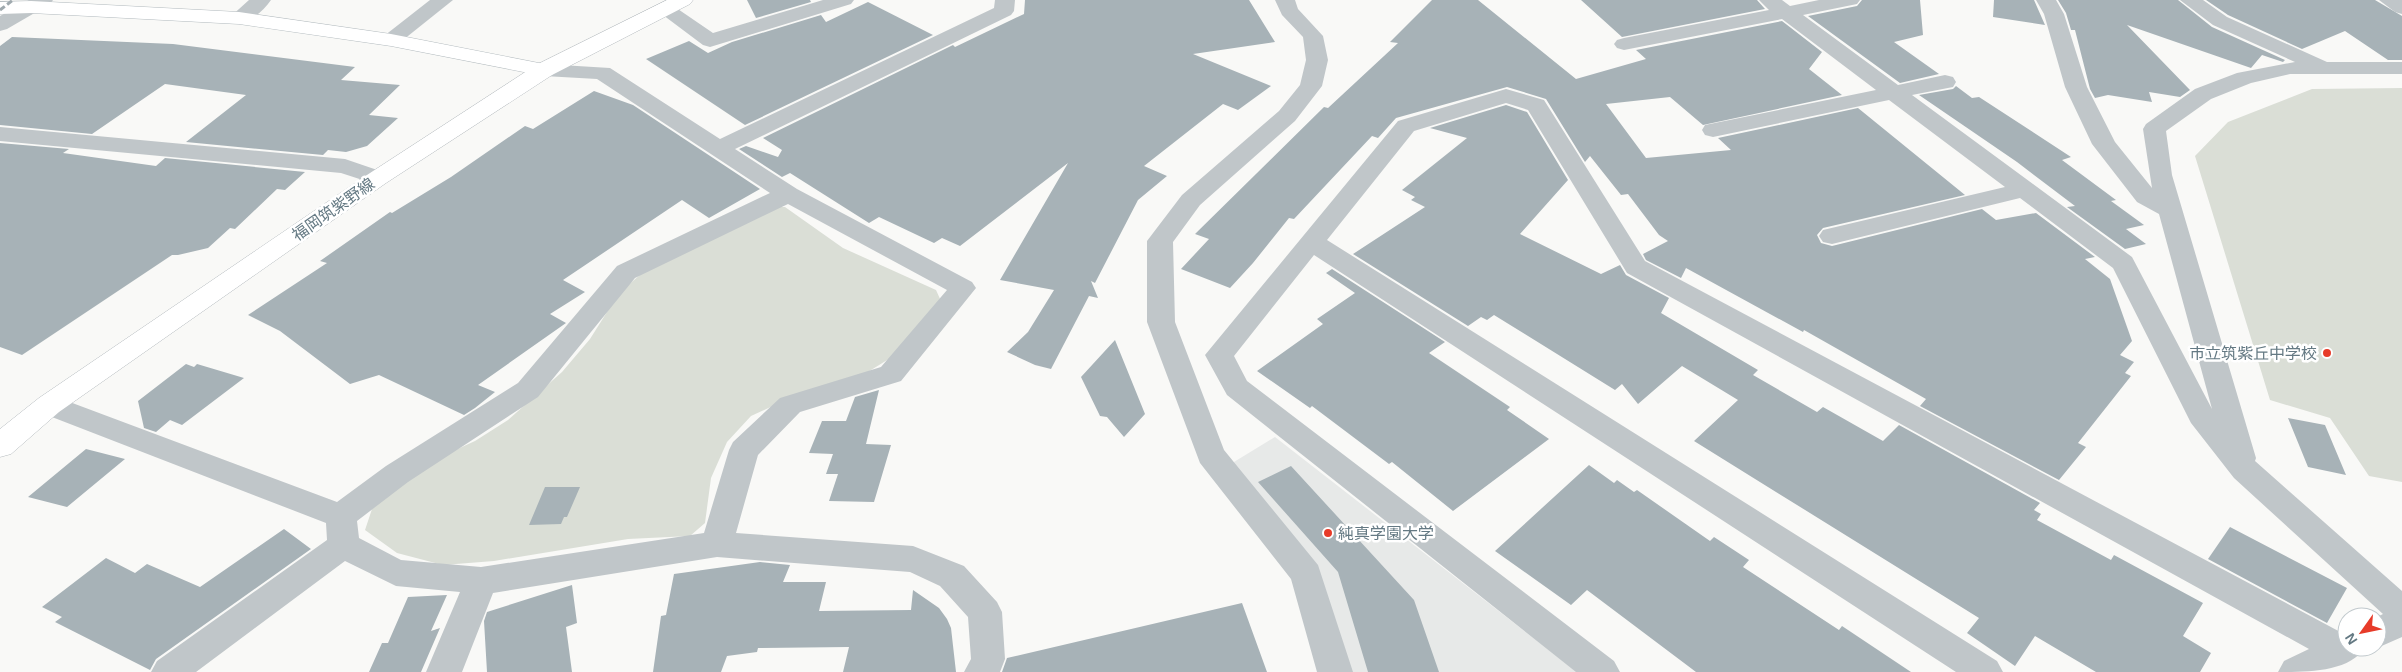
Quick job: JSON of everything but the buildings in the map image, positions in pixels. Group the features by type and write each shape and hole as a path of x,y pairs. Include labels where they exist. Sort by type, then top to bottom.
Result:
{"main road":[{"path":"0,8 37,4 239,18 391,40 544,70"},
{"name":"福岡筑紫野線","path":"0,446 49,405 378,178 544,70 674,4"}],"street":[{"path":"239,18 261,0"},
{"path":"391,40 443,0"},
{"path":"674,4 710,41 844,0"},
{"path":"720,148 1004,11 1005,0"},
{"path":"1285,0 1289,11 1313,36 1316,60 1311,86 1287,116 1191,200 1160,241 1161,322 1211,455 1306,574 1335,672"},
{"path":"1624,44 1777,6 1850,0"},
{"path":"2046,0 2054,14 2076,87 2104,144 2146,197 2171,211"},
{"path":"2190,0 2220,21 2327,68"},
{"path":"2389,0 2402,8"},
{"path":"0,25 37,4"},
{"path":"1777,6 2124,263 2201,415 2245,470 2402,611"},
{"path":"2245,470 2160,175 2154,129 2203,94 2245,78 2290,68 2402,68"},
{"path":"544,70 602,73 788,194 963,288 891,374 790,405 744,450 717,544"},
{"path":"1713,130 1945,82"},
{"path":"1602,672 1237,388 1219,355 1406,126 1506,96 1536,105 1636,267 2337,645"},
{"path":"0,134 345,166 378,178"},
{"path":"1832,236 2025,190"},
{"path":"169,672 342,530 397,474 528,390 626,272 788,194"},
{"path":"1312,242 1985,672"},
{"path":"1181,377 1226,369"},
{"path":"49,405 342,530 396,573 481,581 717,544 913,559 952,576 985,612 988,659 982,672"},
{"path":"444,672 481,581"},
{"path":"2387,628 2402,621"},
{"path":"2296,672 2337,653"}],"shaded area":[{"name":"市立筑紫丘中学校","path":"2402,88 2402,482 2369,476 2330,418 2270,400 2195,156 2228,122 2312,89"},
{"path":"769,207 785,207 843,248 936,290 941,301 892,357 863,375 790,398 751,416 727,442 711,478 705,523 690,536 628,539 494,561 443,565 397,553 365,530 372,509 427,463 475,441 508,420 562,372 590,339 619,293 648,268"},
{"name":"純真学園大学","path":"1275,437 1577,672 1331,672 1303,590 1211,476"}],"railway":[{"path":"0,10 13,0"}],"place":[{"name":"市立筑紫丘中学校","path":"2327,353"},
{"name":"純真学園大学","path":"1328,533"}]}
